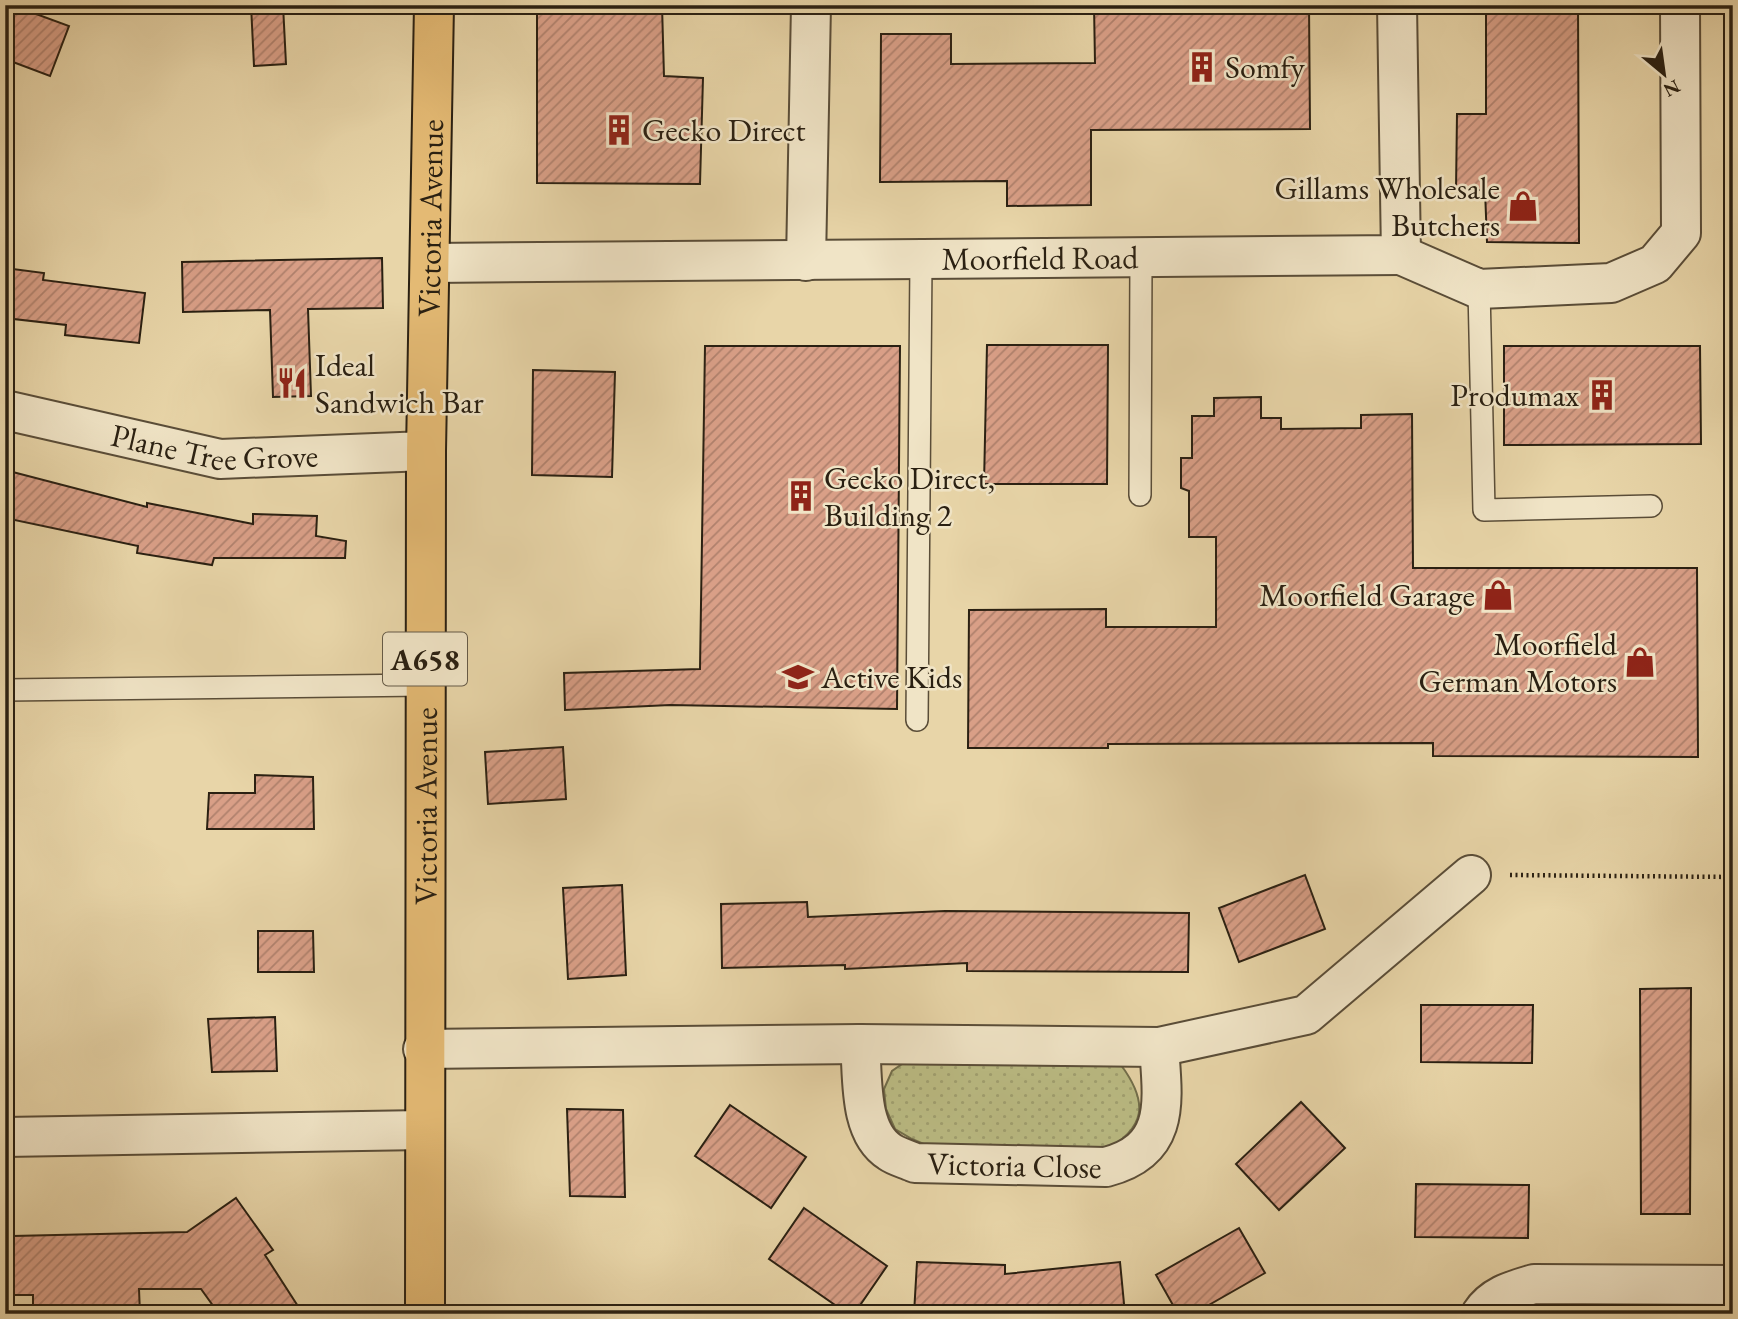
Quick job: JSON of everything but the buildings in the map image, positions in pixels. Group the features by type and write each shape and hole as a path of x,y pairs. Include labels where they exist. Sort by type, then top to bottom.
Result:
{"highway":[{"name":"Victoria Avenue","path":"425,1314 423,1049 426,451 434,5"}],"street":[{"path":"806,261 811,5"},
{"path":"1397,5 1401,255 1479,289 1611,283 1655,264 1681,233 1680,5"},
{"name":"Moorfield Road","path":"431,263 1401,255"},
{"name":"Plane Tree Grove","path":"5,410 220,459 426,451"},
{"path":"423,1049 860,1044 1159,1047 1306,1016 1471,875"},
{"name":"Victoria Close","path":"860,1044 865,1107 874,1132 887,1151 915,1163 1106,1167 1125,1162 1144,1149 1157,1128 1163,1104 1159,1047"},
{"path":"5,1136 424,1130"},
{"path":"1480,1314 1486,1306 1508,1291 1534,1284 1733,1285"}],"lane":[{"path":"1140,495 1141,259"},
{"path":"918,720 921,261"},
{"path":"1479,289 1484,510 1651,506"},
{"path":"5,690 425,685"}],"path":[{"path":"1471,875 1733,877"}],"green space":[{"path":"1733,419 1733,822 1731,822"},
{"path":"908,1060 1121,1065 1136,1091 1139,1114 1128,1133 1104,1151 926,1145 895,1129 886,1109 884,1089 892,1071"}],"place":[{"name":"Somfy","path":"1202,67"},
{"name":"Gecko Direct","path":"619,130"},
{"name":"Gillams Wholesale Butchers","path":"1523,206"},
{"name":"Ideal Sandwich Bar","path":"292,383"},
{"name":"Produmax","path":"1602,395"},
{"name":"Gecko Direct, Building 2","path":"801,496"},
{"name":"Moorfield Garage","path":"1498,595"},
{"name":"Moorfield German Motors","path":"1640,662"},
{"name":"Active Kids","path":"798,677"}]}
